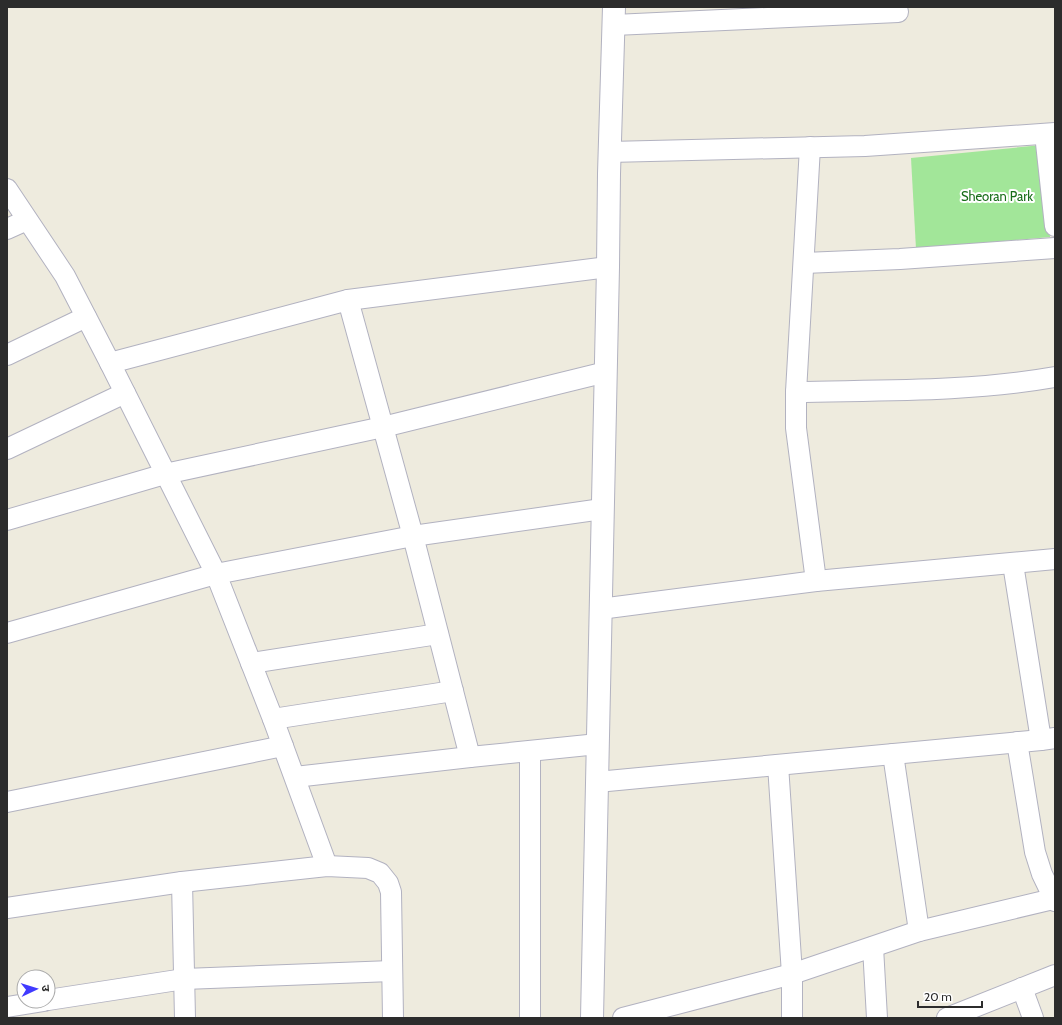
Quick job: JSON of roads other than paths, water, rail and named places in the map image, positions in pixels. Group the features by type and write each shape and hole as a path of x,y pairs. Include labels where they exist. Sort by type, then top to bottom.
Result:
{"main road":[{"path":"592,1018 606,372 609,152 614,16"}],"street":[{"path":"614,16 898,12"},
{"path":"609,152 865,146 1050,133 1055,226"},
{"path":"810,147 796,392 796,428 816,581"},
{"path":"7,189 65,276 216,574 273,719 327,866"},
{"path":"7,229 27,220"},
{"path":"804,263 900,259 1055,248"},
{"path":"110,363 348,300 608,267"},
{"path":"348,300 413,536 470,757"},
{"path":"7,356 86,317"},
{"path":"7,520 165,474 383,427 606,372"},
{"path":"796,392 972,388 1029,382 1055,377"},
{"path":"7,449 125,393"},
{"path":"7,633 216,574 413,536 602,509"},
{"path":"600,608 816,581 1055,559"},
{"path":"597,782 1048,739 1013,564"},
{"path":"251,663 438,634"},
{"path":"273,719 453,691"},
{"path":"623,1018 792,974 919,931 1054,900 1048,871 1035,852 1016,742"},
{"path":"295,777 598,744"},
{"path":"7,802 283,746"},
{"path":"530,752 530,1018"},
{"path":"893,754 919,931"},
{"path":"778,765 792,974 792,1018"},
{"path":"7,908 182,882 327,866 368,868 380,873 388,883 391,892 393,1018"},
{"path":"182,882 185,1018"},
{"path":"873,947 877,1018"},
{"path":"56,999 184,979 392,971"},
{"path":"947,1018 1055,975"},
{"path":"1022,988 1033,1018"}],"park label":[{"name":"Sheoran Park","path":"997,196"}]}
